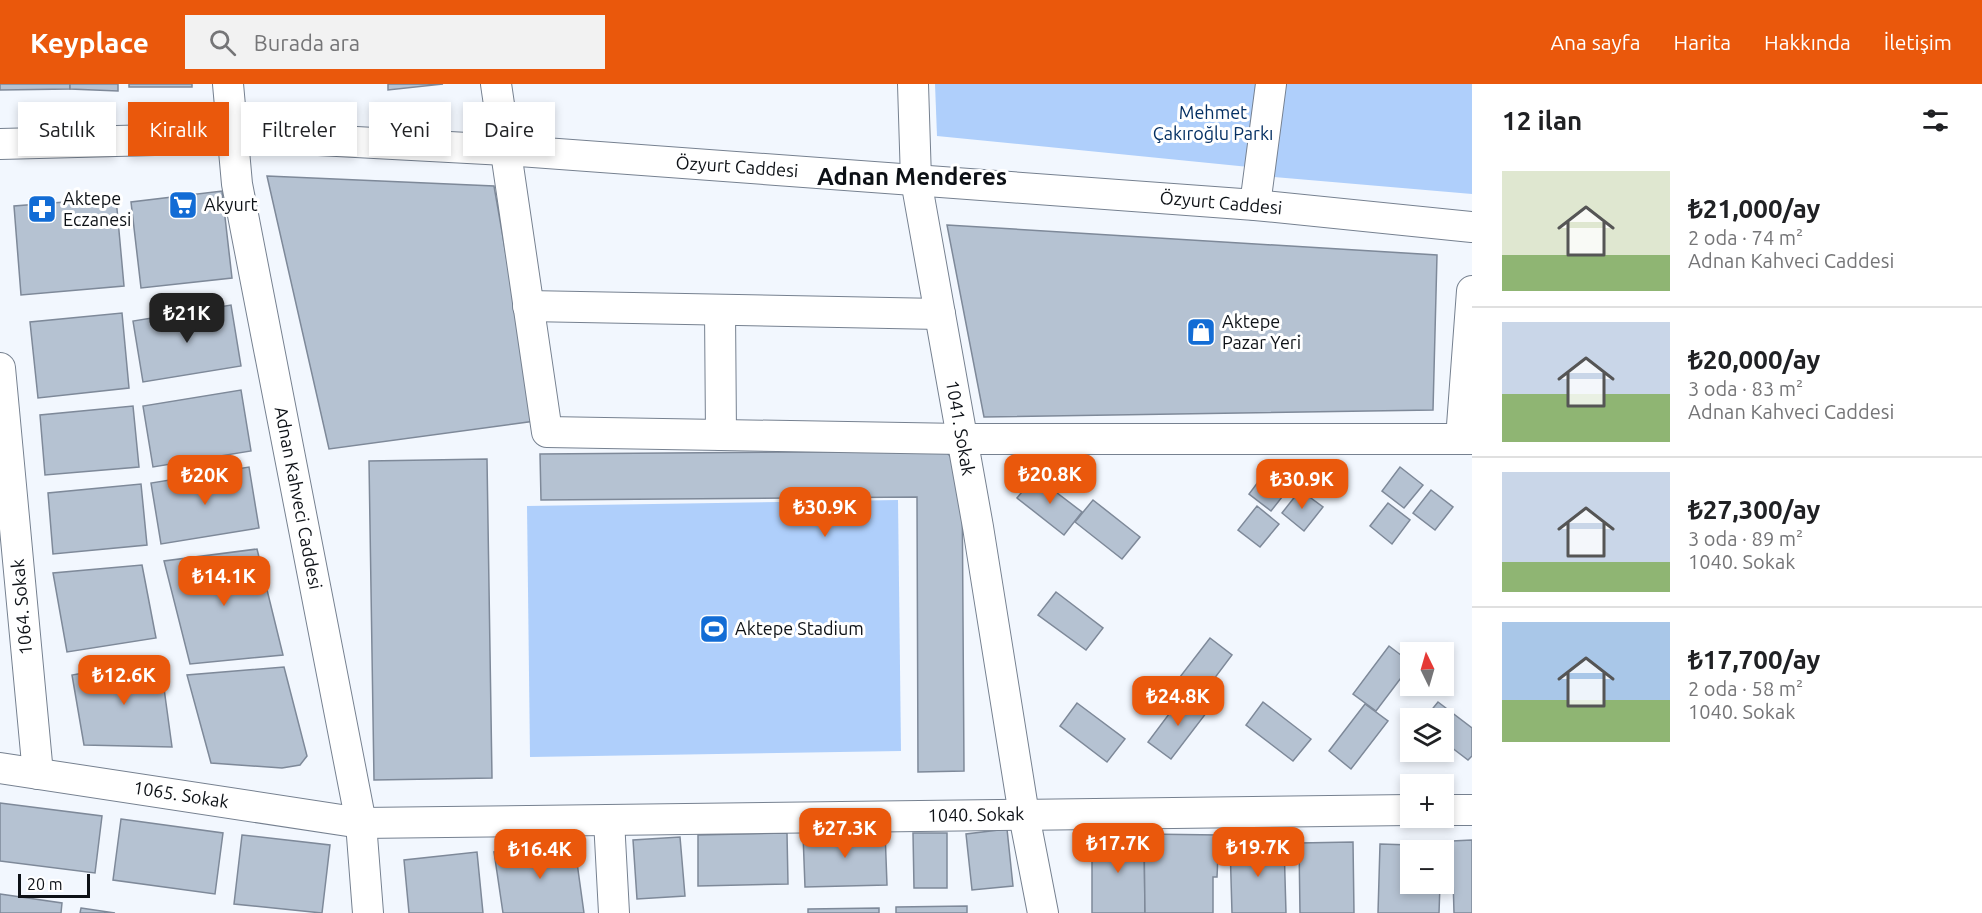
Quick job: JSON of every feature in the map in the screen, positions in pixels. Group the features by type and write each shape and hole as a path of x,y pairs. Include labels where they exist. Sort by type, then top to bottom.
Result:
{"street":[{"name":"Adnan Kahveci Caddesi","path":"228,84 237,184 361,823 368,913"},
{"path":"496,84 498,102"},
{"name":"1041. Sokak","path":"913,84 916,180 978,527 1042,913"},
{"path":"1255,205 1271,84"},
{"name":"Özyurt Caddesi","path":"0,144 232,138 300,139 463,148"},
{"name":"Özyurt Caddesi","path":"555,154 1255,205 1472,227"},
{"path":"506,156 547,432 962,439 1467,439 1472,291"},
{"path":"528,306 940,314"},
{"path":"720,310 721,435"},
{"name":"1064. Sokak","path":"0,368 38,774"},
{"name":"1065. Sokak","path":"0,768 361,823"},
{"name":"1040. Sokak","path":"361,823 1400,810"},
{"path":"1454,810 1472,810"},
{"path":"609,820 614,913"}],"green space":[{"name":"Mehmet Çakıroğlu Parkı","path":"935,84 1256,84 1249,167 937,136"},
{"path":"1286,84 1472,84 1472,194 1274,177"},
{"name":"Aktepe Stadium","path":"898,500 901,751 530,757 527,506"}],"building":[{"path":"0,84 70,84 70,89 0,90"},
{"path":"70,84 118,84 118,91 70,89"},
{"path":"129,84 192,84 192,87 129,87"},
{"path":"388,84 443,84 388,90"},
{"path":"267,176 494,186 535,421 329,449"},
{"path":"222,191 232,278 141,288 131,202"},
{"path":"116,198 124,286 21,295 14,206"},
{"name":"Aktepe Pazar Yeri","path":"947,225 1437,255 1433,410 984,417"},
{"path":"231,305 241,366 143,382 133,321"},
{"path":"122,313 129,388 38,398 30,322"},
{"path":"241,390 251,451 153,467 143,406"},
{"path":"133,406 139,467 45,475 40,415"},
{"path":"945,451 962,468 964,771 918,772 917,497 541,500 540,454"},
{"path":"487,459 492,778 374,780 369,461"},
{"path":"249,467 259,528 161,544 151,483"},
{"path":"1400,467 1423,485 1404,508 1382,491"},
{"path":"1267,470 1290,487 1271,511 1249,494"},
{"path":"1035,476 1082,512 1064,535 1017,498"},
{"path":"141,484 147,545 53,554 48,493"},
{"path":"1300,490 1323,507 1304,531 1282,513"},
{"path":"1431,490 1453,507 1435,530 1413,513"},
{"path":"1093,500 1140,537 1122,559 1075,522"},
{"path":"1388,503 1410,520 1392,544 1370,526"},
{"path":"1257,506 1279,524 1260,547 1238,530"},
{"path":"257,549 283,655 190,664 164,561"},
{"path":"142,565 156,638 67,652 53,573"},
{"path":"1056,592 1103,628 1086,650 1038,615"},
{"path":"1210,638 1232,655 1196,703 1173,686"},
{"path":"1389,646 1400,654 1400,679 1376,711 1353,694"},
{"path":"160,659 172,747 84,745 72,675"},
{"path":"284,667 307,756 300,765 282,768 211,763 187,675"},
{"path":"1184,694 1207,712 1171,759 1148,742"},
{"path":"1263,702 1311,739 1293,761 1246,725"},
{"path":"1438,702 1446,708 1433,708"},
{"path":"1077,703 1125,739 1107,762 1060,726"},
{"path":"1365,704 1388,721 1351,769 1329,751"},
{"path":"1454,714 1472,728 1472,756 1468,760 1454,749"},
{"path":"0,803 102,816 95,873 0,861"},
{"path":"121,819 223,833 215,894 113,880"},
{"path":"1007,829 1013,886 972,890 966,834"},
{"path":"885,831 887,885 805,887 803,834"},
{"path":"787,833 788,884 698,886 698,835"},
{"path":"913,833 947,833 947,888 914,888"},
{"path":"1144,834 1145,913 1092,913 1092,835"},
{"path":"1144,834 1219,835 1217,877 1213,877 1213,913 1145,913"},
{"path":"242,835 330,845 322,913 234,904"},
{"path":"680,837 685,896 637,899 633,840"},
{"path":"1472,840 1472,913 1454,913 1454,841"},
{"path":"574,841 584,913 503,913 494,852"},
{"path":"1353,842 1354,913 1300,913 1299,843"},
{"path":"1284,843 1286,913 1232,913 1230,844"},
{"path":"1380,844 1400,845 1400,894 1440,894 1439,913 1378,913"},
{"path":"477,852 483,913 409,913 404,860"},
{"path":"0,894 62,903 61,913 0,913"},
{"path":"967,906 967,913 896,913 896,907"},
{"path":"81,908 115,913 80,913"},
{"path":"879,908 879,913 808,913 808,909"}],"place":[{"name":"Akyurt","path":"183,205"},
{"name":"Aktepe Eczanesi","path":"42,209"},
{"name":"Aktepe Pazar Yeri","path":"1201,332"},
{"name":"Aktepe Stadium","path":"714,629"}],"district":[{"name":"Adnan Menderes","path":"912,177"}]}
